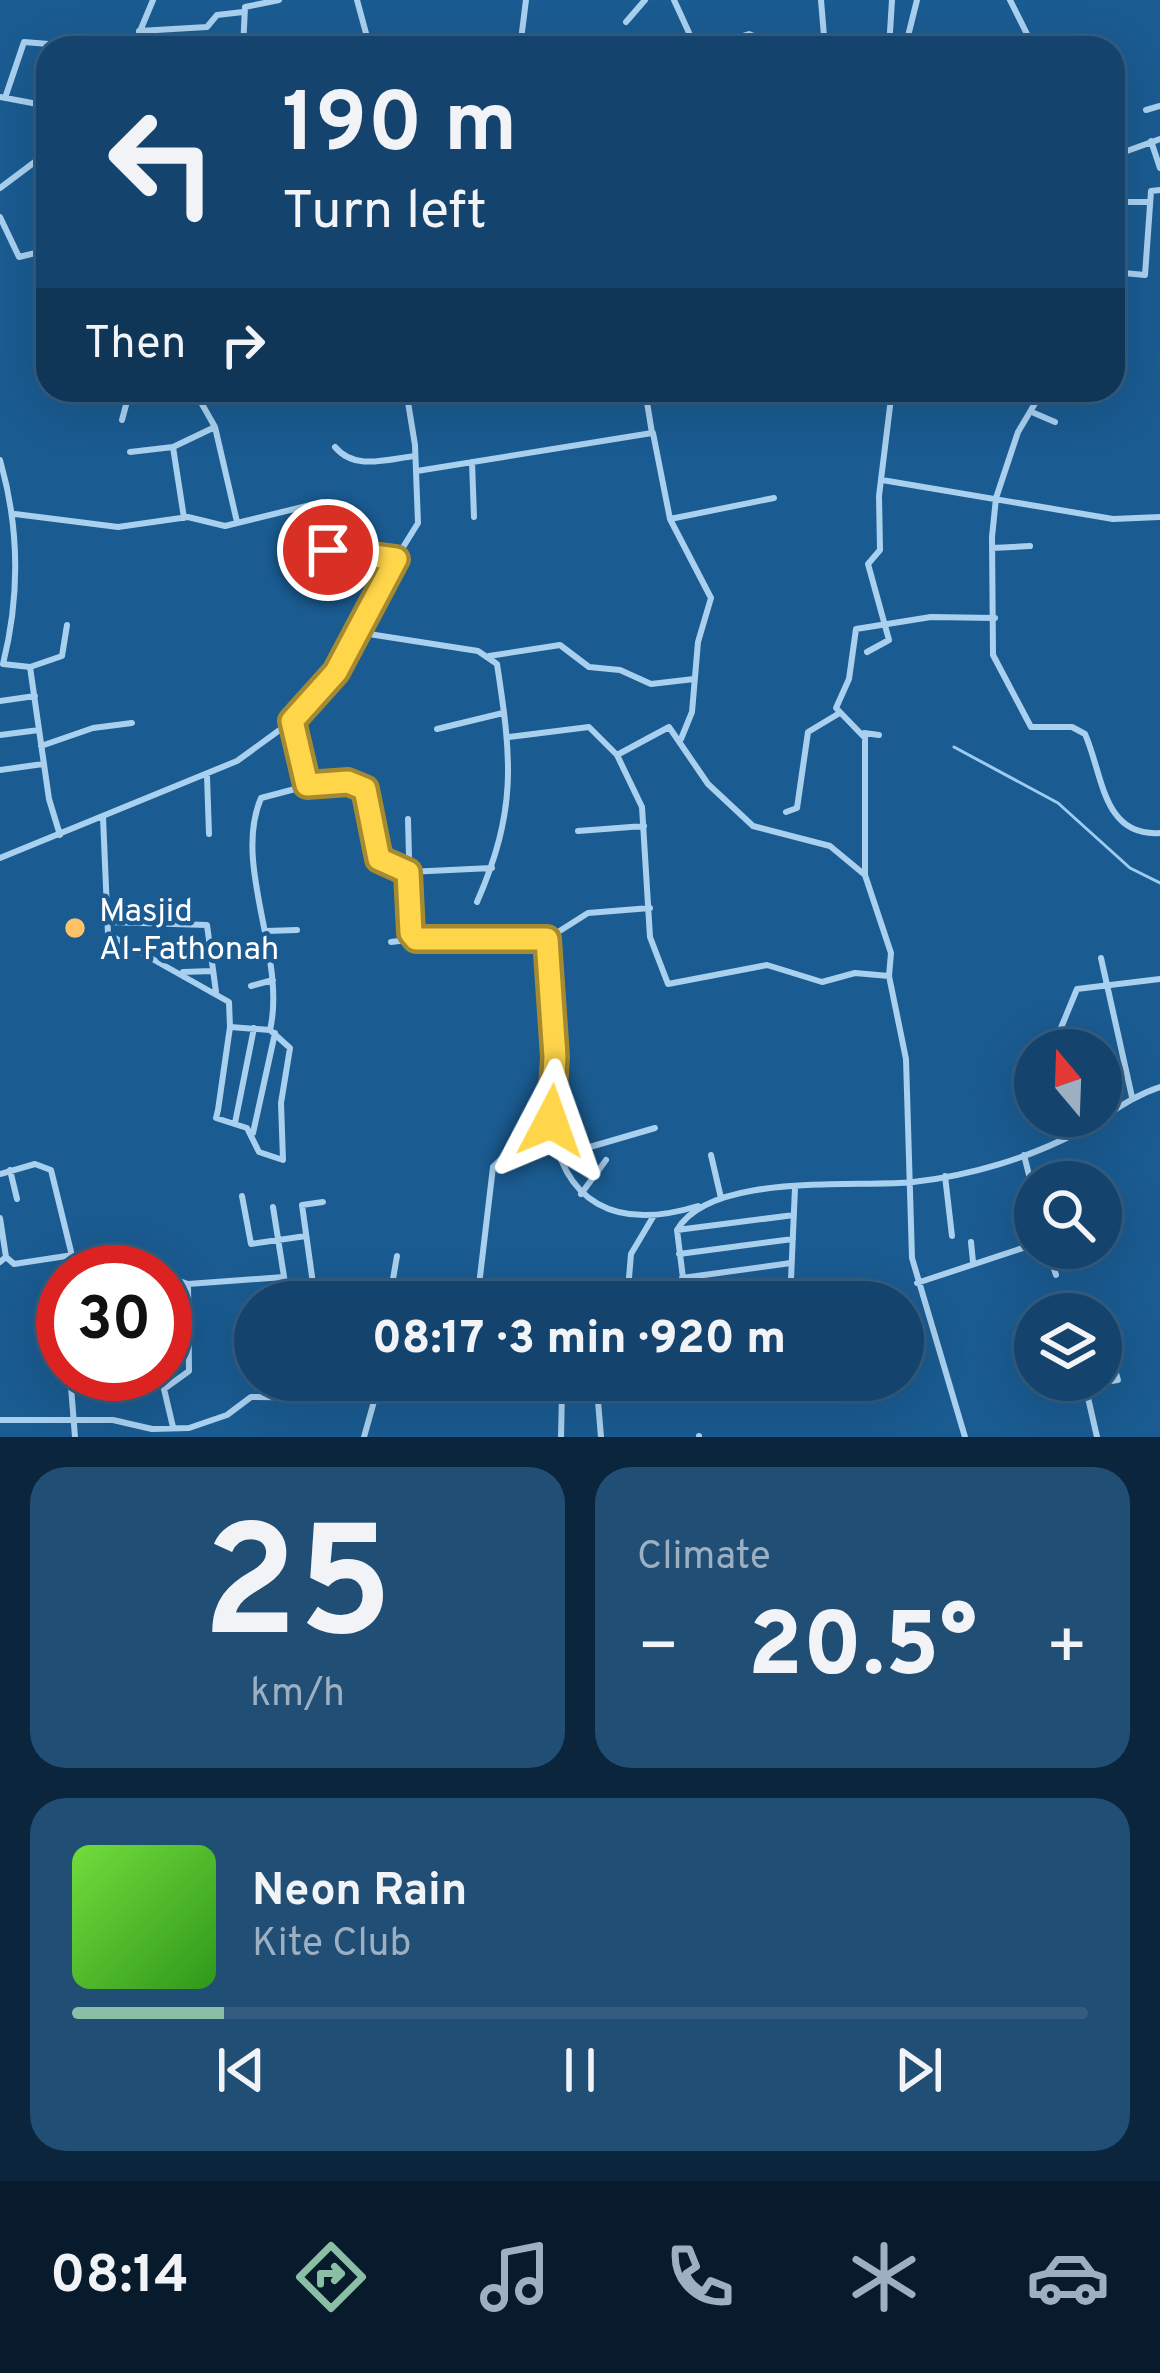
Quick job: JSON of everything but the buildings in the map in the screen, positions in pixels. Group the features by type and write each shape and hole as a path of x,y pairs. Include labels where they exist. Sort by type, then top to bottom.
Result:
{"street":[{"path":"138,36 153,0"},
{"path":"243,36 243,12 249,5 279,0"},
{"path":"356,0 366,36"},
{"path":"522,36 526,0"},
{"path":"626,22 644,0"},
{"path":"674,0 690,36"},
{"path":"821,0 824,36"},
{"path":"890,36 892,0"},
{"path":"908,36 916,0"},
{"path":"1010,0 1028,36"},
{"path":"140,31 207,27 217,15 243,12"},
{"path":"36,43 24,42 3,97 36,104"},
{"path":"1146,110 1160,106"},
{"path":"1125,151 1155,140 1160,168"},
{"path":"0,188 36,161"},
{"path":"1125,273 1145,275 1150,191 1160,190"},
{"path":"1126,202 1150,202"},
{"path":"0,217 20,256 36,253"},
{"path":"122,420 127,402"},
{"path":"201,402 215,428 237,523"},
{"path":"0,858 207,776 292,721 336,672 418,523 416,456 408,402"},
{"path":"647,402 670,519 711,596 692,712 680,742"},
{"path":"867,652 887,643 888,624 868,564 880,552 891,402"},
{"path":"1038,402 1018,432 996,498 992,548 996,668 1027,724 1037,729 1072,727 1085,734 1097,778 1123,824 1139,834 1160,833"},
{"path":"1034,412 1055,422"},
{"path":"130,452 172,447 215,428"},
{"path":"417,471 652,433"},
{"path":"172,447 184,518"},
{"path":"335,448 347,461 358,463 416,456"},
{"path":"0,460 15,514 11,633 2,664 30,667 65,653 67,625"},
{"path":"472,462 474,517"},
{"path":"882,479 1113,519 1160,517"},
{"path":"670,519 774,498"},
{"path":"15,514 118,527 184,518 215,526 323,502 328,550"},
{"path":"992,548 1030,546"},
{"path":"297,547 396,559"},
{"path":"879,735 864,733 838,714 836,705 850,673 853,632 931,617 995,618"},
{"path":"356,632 421,638 489,656 560,646 590,667 620,670 651,684 694,679"},
{"path":"477,902 492,868 511,786 505,713 496,664 489,656"},
{"path":"30,667 60,835"},
{"path":"0,701 35,696"},
{"path":"437,729 505,713"},
{"path":"786,812 797,808 808,732 838,714"},
{"path":"292,721 307,785"},
{"path":"41,746 94,728 132,723"},
{"path":"509,737 590,727 617,755 639,797 655,958 668,984 767,965 832,982 855,973 889,976"},
{"path":"617,755 669,728 717,794 753,826 830,846 865,875"},
{"path":"0,735 39,730"},
{"path":"864,733 865,875 891,953 889,976 906,1059 917,1281"},
{"path":"0,770 44,764"},
{"path":"207,776 209,833"},
{"path":"230,1027 273,1032 290,1052 280,1103 284,1159 259,1152 253,1133 273,1032 273,980 253,848 256,810 268,794 348,782 365,789 379,859 408,872 492,868"},
{"path":"103,817 108,934 216,992 231,1006 216,1118 253,1133"},
{"path":"408,819 411,933 416,939"},
{"path":"578,831 644,826"},
{"path":"391,942 547,939 588,913 650,908"},
{"path":"105,922 204,923 210,929 216,992"},
{"path":"266,932 297,930"},
{"path":"547,939 555,1057 550,1112 569,1183 581,1194 654,1216 721,1198 944,1176 1024,1155 1063,1137"},
{"path":"134,948 212,947"},
{"path":"1101,958 1132,1097"},
{"path":"180,973 214,971"},
{"path":"1060,1029 1074,992 1160,979"},
{"path":"251,986 273,980"},
{"path":"235,1123 254,1028"},
{"path":"1122,1104 1160,1087"},
{"path":"479,1281 493,1167 550,1112"},
{"path":"559,1156 655,1128"},
{"path":"711,1155 721,1198"},
{"path":"1024,1155 1026,1161"},
{"path":"581,1194 606,1160"},
{"path":"0,1174 35,1164 51,1171 70,1245"},
{"path":"10,1170 17,1199"},
{"path":"944,1176 952,1236"},
{"path":"791,1281 794,1188"},
{"path":"242,1196 251,1244 307,1236"},
{"path":"313,1281 302,1205 323,1202"},
{"path":"676,1230 706,1203"},
{"path":"273,1207 285,1281"},
{"path":"676,1230 794,1215"},
{"path":"629,1281 631,1254 654,1216"},
{"path":"0,1218 3,1259 14,1264 36,1261"},
{"path":"676,1230 683,1281"},
{"path":"679,1254 793,1239"},
{"path":"971,1243 973,1262"},
{"path":"922,1281 1014,1250"},
{"path":"393,1281 397,1256"},
{"path":"682,1278 791,1263"},
{"path":"1053,1269 1055,1275"},
{"path":"192,1284 284,1276"},
{"path":"924,1305 965,1437"},
{"path":"71,1401 75,1437"},
{"path":"166,1401 174,1428"},
{"path":"0,1420 71,1419 174,1428 213,1420 244,1401"},
{"path":"368,1401 373,1404"},
{"path":"364,1437 374,1401"},
{"path":"561,1437 562,1401"},
{"path":"598,1401 601,1437"},
{"path":"1088,1401 1096,1437"}],"waterway":[{"path":"954,747 1058,803 1130,868 1160,883"}],"place":[{"name":"Masjid Al-Fathonah","path":"75,928"}],"route":[{"path":"328,550 396,559 336,672 292,721 307,785 348,782 365,789 371,800 379,859 389,868 408,872 411,933 416,939 547,939 548,1008 555,1057 551,1121"}]}
